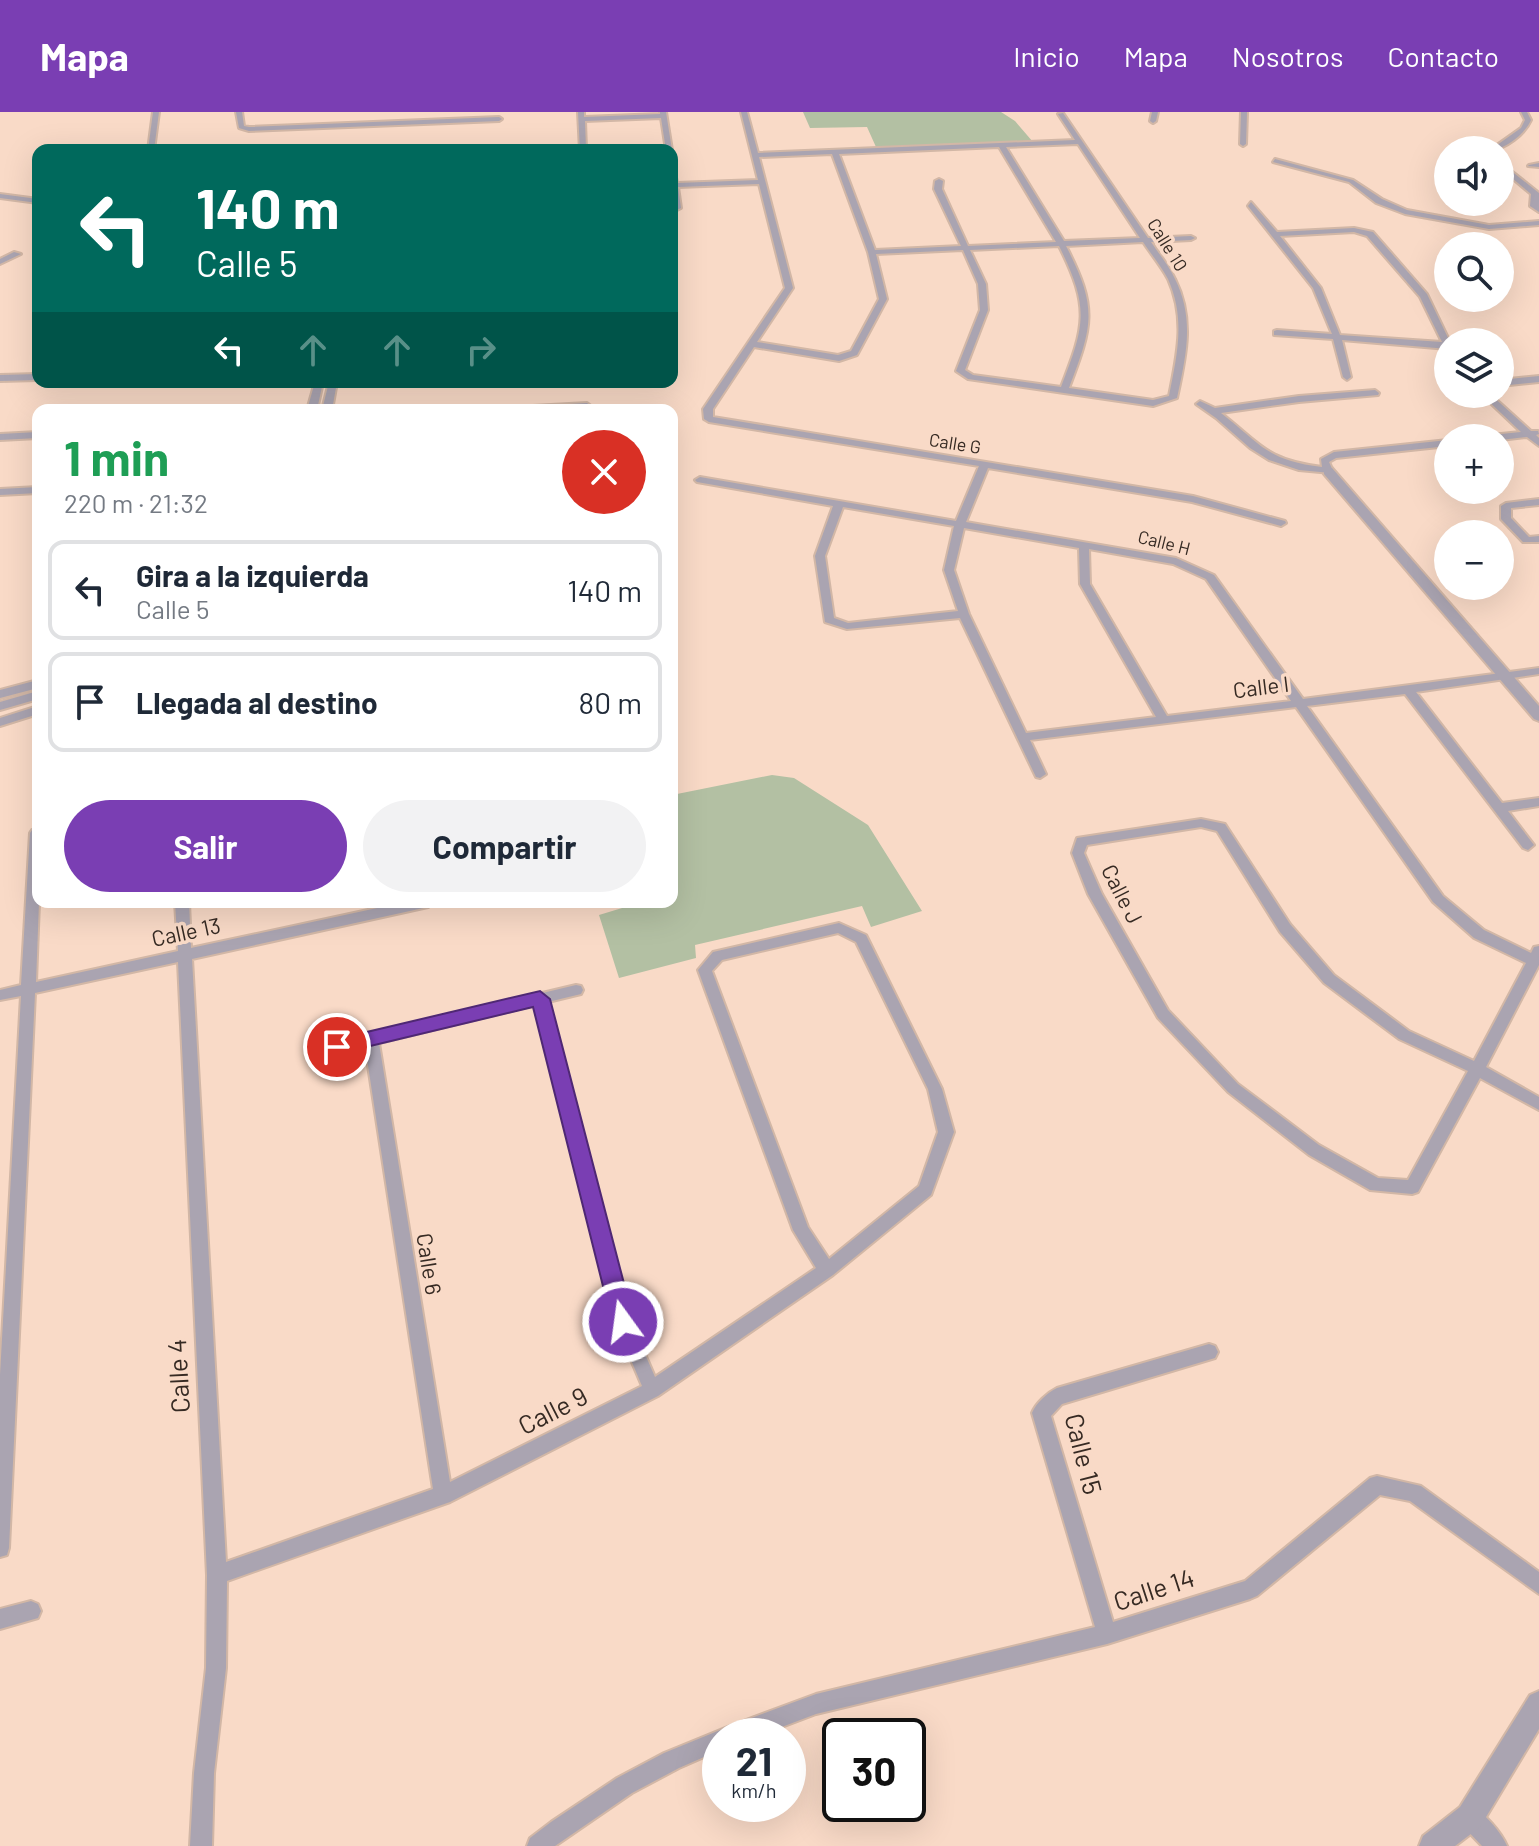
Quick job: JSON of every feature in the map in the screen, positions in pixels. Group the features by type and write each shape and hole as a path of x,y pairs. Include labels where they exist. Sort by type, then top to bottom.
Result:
{"street":[{"path":"152,144 156,112"},
{"path":"239,112 241,127 249,129 500,116 498,144"},
{"path":"744,112 789,288 754,344 839,358 854,353 883,299 872,252 835,152"},
{"path":"1153,121 1155,112"},
{"path":"1243,144 1244,112"},
{"path":"1514,136 1524,129 1528,120 1524,112"},
{"path":"583,144 581,116 663,114 668,144"},
{"name":"Calle 10","path":"1061,119 1080,142 1171,278 1183,311 1184,344 1173,398 1153,403 1064,391"},
{"path":"755,155 1080,142"},
{"path":"939,181 938,189 982,284 984,310 960,371 971,377 1064,391 1084,336 1087,310 1079,277 1001,145"},
{"path":"1275,161 1351,181 1379,201 1405,212 1489,227 1538,222"},
{"path":"1514,176 1537,196 1534,206 1539,210"},
{"path":"678,185 762,182"},
{"path":"0,196 32,200"},
{"path":"1251,204 1317,288 1337,337 1347,377"},
{"path":"1276,234 1354,230 1370,234 1424,296 1439,328"},
{"path":"872,252 1191,238"},
{"path":"0,262 17,254"},
{"path":"1277,333 1434,345"},
{"name":"Calle G","path":"754,344 708,409 709,419 1193,499 1281,523"},
{"path":"0,378 32,377"},
{"path":"1514,382 1539,379"},
{"path":"1215,411 1299,399 1376,393"},
{"path":"1200,404 1215,411 1269,457 1290,465 1328,471"},
{"path":"1503,408 1534,433 1539,443"},
{"path":"1514,435 1534,433"},
{"path":"0,437 32,435"},
{"path":"1434,444 1334,455 1324,461 1328,471 1539,716"},
{"path":"984,465 960,524 949,570 964,614 1040,774"},
{"name":"Calle H","path":"700,480 1176,561 1210,577 1438,899 1479,934 1536,956"},
{"path":"0,492 32,490"},
{"path":"1539,502 1506,506 1506,519 1518,533 1527,540 1539,539"},
{"path":"839,504 820,556 829,620 847,626 964,614"},
{"path":"1084,545 1085,584 1164,720"},
{"name":"Calle I","path":"1022,737 1539,671"},
{"path":"0,694 32,686"},
{"path":"1408,690 1528,845"},
{"path":"0,706 32,697"},
{"path":"0,722 32,712"},
{"path":"1499,808 1539,802"},
{"name":"Calle J","path":"1536,956 1477,1069 1412,1187 1376,1185 1314,1150 1233,1088 1163,1014 1095,894 1078,853 1082,841 1201,823 1221,827 1285,928 1329,979 1404,1035 1477,1069 1539,1104"},
{"path":"0,1548 33,908"},
{"name":"Calle 4","path":"182,908 217,1575 216,1668 204,1773 201,1846"},
{"name":"Calle 13","path":"0,995 400,908"},
{"name":"Calle 9","path":"217,1575 443,1495 652,1390 827,1270 925,1190 946,1132 935,1089 861,939 839,928 718,956 705,970 801,1230 827,1270"},
{"path":"337,1047 576,990"},
{"path":"540,999 623,1322 652,1390"},
{"name":"Calle 6","path":"371,1039 443,1495"},
{"name":"Calle 15","path":"1107,1634 1041,1413 1057,1397 1209,1352"},
{"name":"Calle 14","path":"778,1718 816,1704 1107,1634 1250,1589 1377,1485 1414,1493 1539,1584"},
{"path":"0,1619 31,1611"},
{"path":"1433,1846 1470,1817 1539,1704"},
{"path":"538,1846 569,1822 671,1758 702,1747"},
{"path":"1470,1817 1496,1846"}],"green space":[{"path":"803,112 1001,112 1015,121 1033,142 876,147 867,127 810,128"},
{"path":"772,775 794,778 868,825 922,911 871,927 862,906 695,945 696,958 619,978 599,915 622,908 678,908 678,794"}],"route":[{"path":"337,1047 540,999 623,1322"}]}
